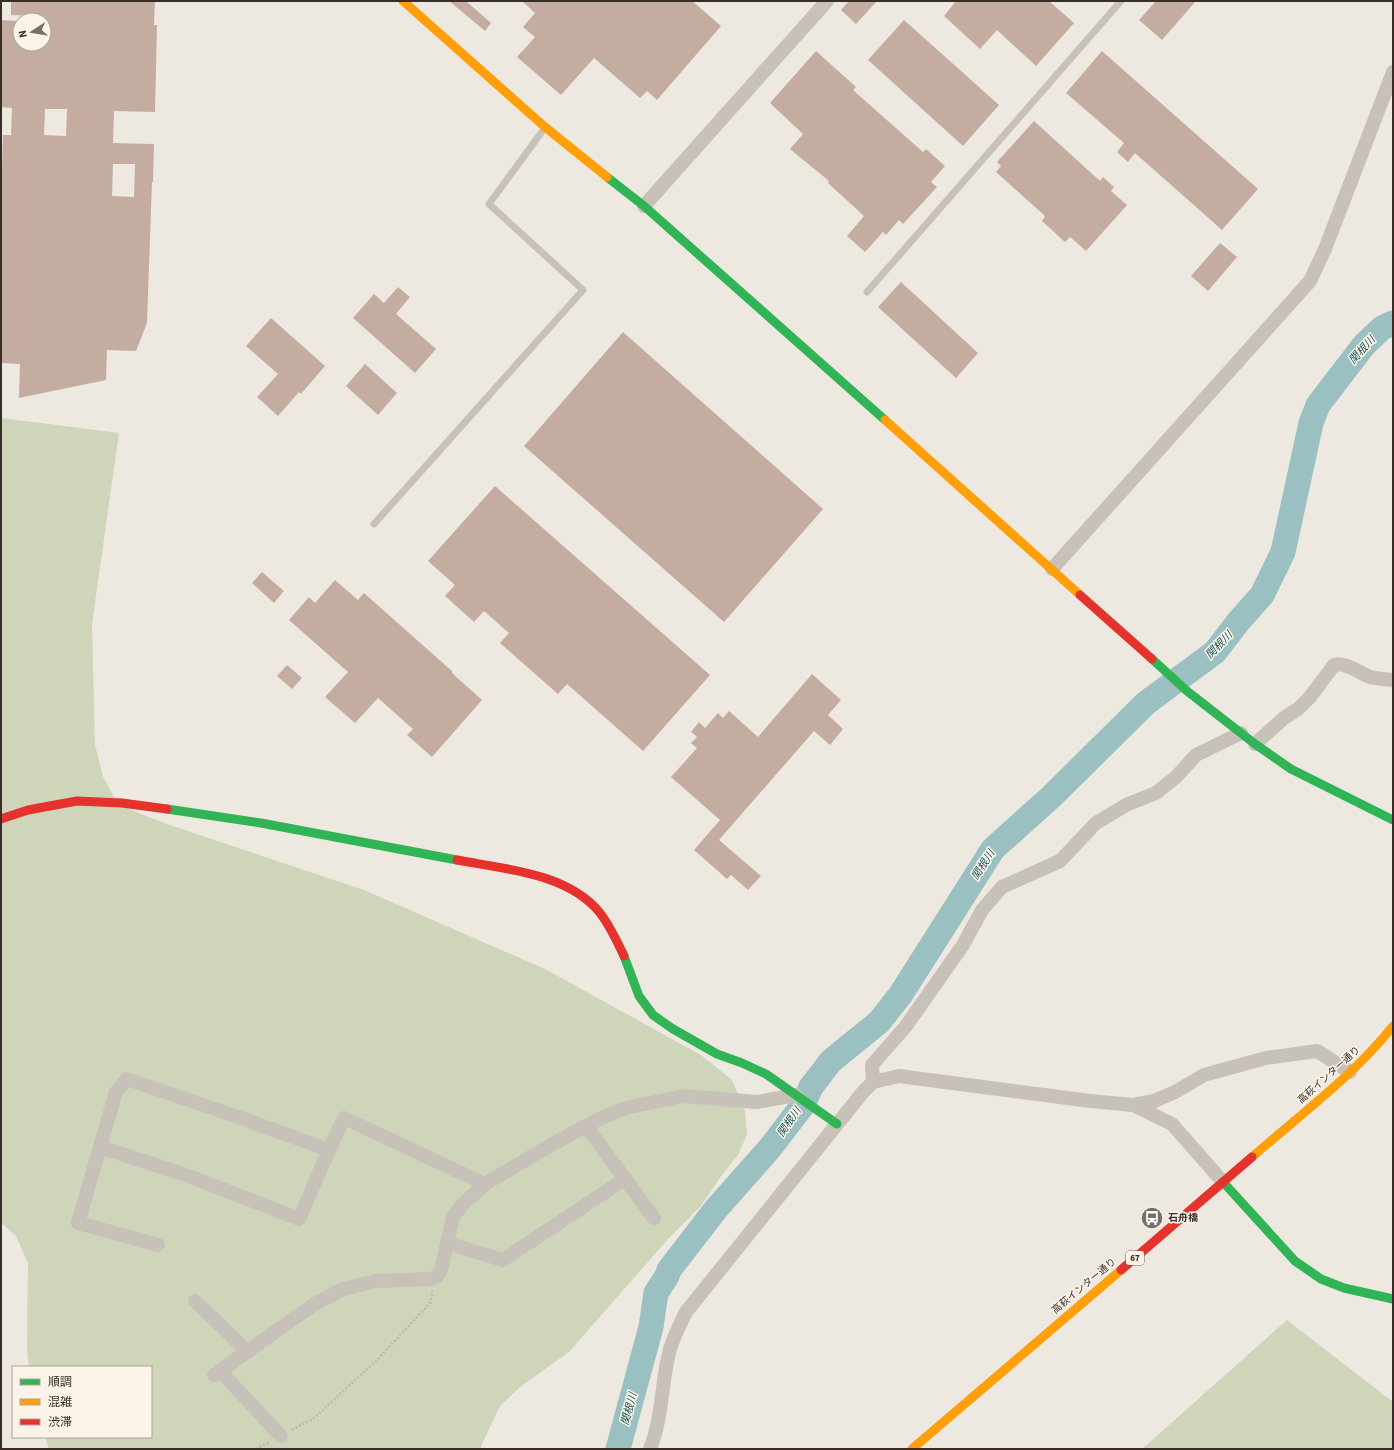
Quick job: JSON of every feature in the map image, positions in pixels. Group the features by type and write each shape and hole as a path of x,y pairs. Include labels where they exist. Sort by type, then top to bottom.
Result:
{"street":[{"path":"403,1 545,127 644,206 1188,691 1255,744 1291,769 1393,820"},
{"path":"644,206 827,1"},
{"path":"1052,569 1310,281 1325,249 1393,72"},
{"path":"1255,744 1284,718 1298,709 1310,697 1334,665 1338,663 1346,665 1355,671 1372,678 1393,680"},
{"path":"873,1082 872,1065 906,1026 963,945 982,910 1002,887 1060,861 1096,823 1128,804 1156,793 1176,777 1196,755 1241,733"},
{"path":"1,820 28,810 77,800 122,803 261,824 540,876 564,885 584,897 600,913 616,938 629,966 639,996 653,1015 673,1029 717,1054 766,1074 837,1124"},
{"name":"高萩インター通り","path":"912,1449 1350,1072 1380,1042 1393,1026"},
{"path":"650,1449 660,1416 670,1351 674,1335 686,1312 863,1092 873,1082 899,1076 1090,1101 1133,1105 1154,1101 1175,1092 1204,1075 1266,1058 1317,1051 1350,1072"},
{"path":"158,1245 78,1223 116,1092 127,1079 329,1150"},
{"path":"281,1436 217,1373 313,1305 343,1290 376,1281 431,1279 437,1276 441,1270 453,1217 462,1205 485,1184 586,1126 625,1108 684,1096 756,1102 796,1095"},
{"path":"1133,1105 1172,1124 1295,1261 1321,1279 1344,1288 1393,1299"},
{"path":"100,1147 186,1175 299,1219 344,1118 485,1184"},
{"path":"586,1126 654,1218"},
{"path":"447,1243 503,1260 625,1179"},
{"path":"195,1302 248,1352"}],"lane":[{"path":"867,292 1122,1"},
{"path":"374,524 583,290 490,204 545,127"}],"path":[{"path":"256,1449 313,1419 376,1361 430,1303 437,1276"}],"green space":[{"path":"1,418 119,433 92,624 95,745 103,777 115,799 133,811 170,825 364,890 545,969 701,1055 732,1080 745,1111 747,1134 738,1155 700,1207 669,1238 569,1352 520,1387 500,1406 481,1449 49,1449 45,1438 152,1438 152,1366 29,1366 27,1349 28,1263 16,1236 1,1223"},
{"path":"1287,1320 1393,1402 1393,1449 1142,1449"}],"building":[{"path":"11,1 155,1 154,25 157,25 155,112 114,111 113,143 154,144 147,323 136,351 107,350 106,380 19,398 20,364 1,363 1,197 3,135 11,135 12,108 1,107 1,20 12,21 12,52 52,52 52,12 12,12 12,15","holes":["45,109 67,109 66,136 44,135","113,164 135,164 134,197 112,196"]},
{"path":"449,1 466,1 491,23 485,31"},
{"path":"522,1 692,1 721,26 657,100 647,91 640,98 594,58 561,95 517,57 535,37 523,27 535,13"},
{"path":"849,1 877,1 856,24 841,10"},
{"path":"956,1 1049,1 1074,23 1036,66 997,30 980,49 944,16"},
{"path":"1156,1 1196,1 1162,40 1139,20"},
{"path":"904,20 999,105 963,146 868,60"},
{"path":"816,51 856,87 853,90 923,152 926,149 945,166 931,182 937,187 903,224 899,220 886,235 883,232 865,252 847,236 864,216 828,183 829,181 790,149 803,134 770,103"},
{"path":"1102,51 1258,189 1222,230 1135,153 1128,162 1117,152 1124,143 1066,93"},
{"path":"1034,121 1100,181 1103,177 1114,187 1111,191 1127,205 1086,251 1070,237 1065,242 1042,221 1045,216 996,172 1001,166 997,162"},
{"path":"1220,243 1237,257 1208,291 1191,276"},
{"path":"901,282 978,353 956,378 878,307"},
{"path":"398,287 410,297 396,314 436,349 415,373 353,318 374,294 384,303"},
{"path":"271,318 325,366 301,394 299,392 278,416 257,397 278,374 246,346"},
{"path":"623,332 823,509 724,622 524,446"},
{"path":"365,364 397,393 378,415 346,386"},
{"path":"495,486 710,675 643,751 567,684 558,694 500,643 509,633 484,611 474,622 445,596 455,585 428,561"},
{"path":"262,572 284,591 274,603 252,583"},
{"path":"335,580 358,600 364,593 453,672 452,673 482,700 432,757 407,735 413,729 378,698 355,723 325,697 348,672 289,620 309,597 315,603"},
{"path":"287,665 302,678 292,689 277,676"},
{"path":"812,674 841,700 828,715 843,729 830,745 814,731 719,840 761,876 748,890 731,875 727,879 694,850 720,820 671,777 697,748 691,743 697,737 691,732 699,722 705,728 718,713 723,718 729,711 758,737"}],"waterway":[{"name":"関根川","path":"618,1449 651,1327 656,1293 667,1276 669,1270 716,1209 770,1148 803,1105 811,1087 831,1061 879,1022 901,994 993,849 1052,796 1146,703 1215,652 1238,622 1262,595 1283,552 1311,423 1318,405 1364,345 1382,328 1393,323"}],"traffic: fast":[{"path":"607,177 644,206 885,420"},
{"path":"1152,659 1187,691 1255,744 1291,769 1393,820"},
{"path":"167,809 261,823 457,860"},
{"path":"624,956 639,996 653,1015 673,1029 717,1054 766,1074 837,1124"},
{"path":"1223,1182 1295,1261 1321,1279 1344,1288 1393,1299"}],"traffic: slow":[{"path":"403,1 545,127 607,177"},
{"path":"885,420 1080,595"},
{"path":"1252,1157 1361,1062 1393,1026"},
{"path":"912,1449 1121,1270"}],"traffic: jam":[{"path":"1080,595 1152,659"},
{"path":"1,819 28,810 77,801 122,803 167,809"},
{"path":"457,860 534,875 571,889 587,900 600,913 610,928 624,956"},
{"path":"1121,1270 1252,1157"}],"place":[{"name":"石舟橋","path":"1152,1218"}]}
